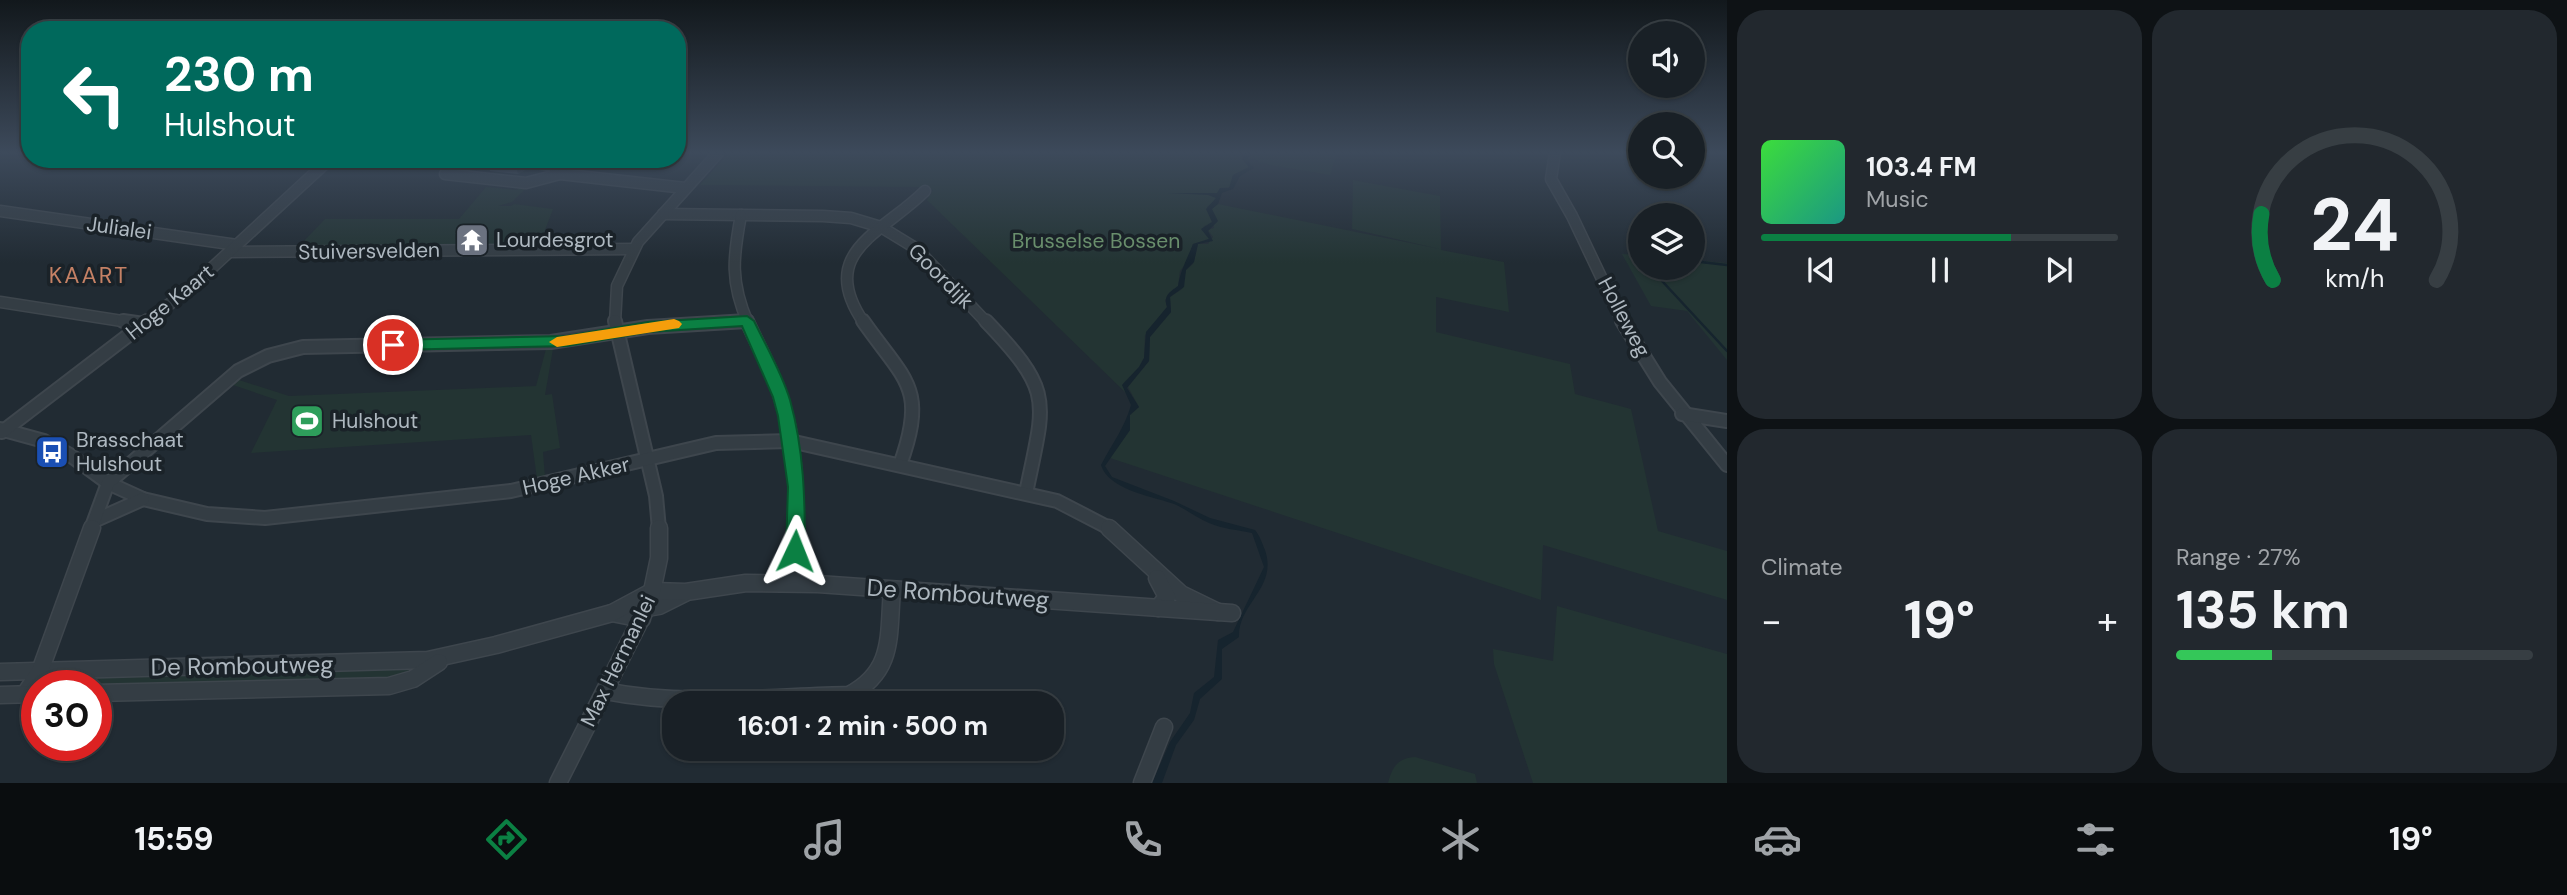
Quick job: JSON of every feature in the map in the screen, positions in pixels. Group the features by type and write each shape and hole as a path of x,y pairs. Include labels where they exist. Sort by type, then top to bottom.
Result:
{"street":[{"name":"Hoge Kaart","path":"1,430 144,324 234,249 297,190"},
{"name":"Max Hermanlei","path":"558,783 653,591 659,558 659,517 614,312 617,286 634,249 684,190"},
{"name":"Holleweg","path":"1558,190 1579,224 1625,327 1682,414 1727,465"},
{"path":"900,465 914,424 911,388 901,368 856,312 846,284 852,256 863,241 909,208 925,191"},
{"name":"Julialei","path":"0,211 234,249"},
{"name":"Goordijk","path":"663,214 837,217 881,227 917,249 1021,358 1034,379 1042,402 1042,415 1026,493"},
{"path":"741,215 733,270 747,321 781,397 797,487 793,583"},
{"name":"Stuiversvelden","path":"234,249 634,249"},
{"path":"0,302 144,324"},
{"path":"40,670 108,483 238,371 286,350 312,346 551,342 663,325 747,321"},
{"path":"1682,414 1727,421"},
{"name":"Hoge Akker","path":"1,430 35,437 59,448 108,483 143,499 207,514 265,517 300,516 511,491 724,442 790,442 1057,501 1092,517 1125,540 1181,594 1199,605 1225,612"},
{"path":"96,520 143,499"},
{"name":"Hoge Akker","path":"1143,558 1167,597 1158,608"},
{"name":"De Romboutweg","path":"81,670 406,662 445,658 612,613 653,591 686,592 746,583 793,583 1225,612"},
{"path":"605,691 640,698 686,700 849,695 872,682 884,664 892,590"},
{"name":"De Romboutweg","path":"612,613 644,613 686,592"},
{"name":"De Romboutweg","path":"112,693 389,686 413,679 445,658"},
{"name":"De Romboutweg","path":"0,672 21,671"},
{"path":"0,695 21,694"},
{"path":"1142,783 1164,727"}],"green space":[{"path":"484,190 524,190 512,202 498,206 514,204 553,209 539,246 301,249 302,243 325,219 459,219"},
{"name":"Brusselse Bossen","path":"931,190 1219,190 1215,201 1207,207 1212,222 1203,227 1209,239 1193,244 1189,260 1180,271 1178,286 1165,300 1167,307 1145,335 1144,358 1123,384 1127,394 927,200 933,190"},
{"path":"1353,190 1405,190 1440,196 1441,250 1504,262 1509,312 1436,297 1436,332 1570,364 1575,394 1631,409 1658,531 1727,551 1727,600 1543,545 1541,600 1110,458 1130,430 1130,415 1139,407 1128,387 1149,361 1150,337 1171,312 1170,297 1182,289 1186,270 1193,264 1198,244 1208,244 1213,237 1208,230 1214,228 1211,209 1218,204 1440,249 1352,229"},
{"path":"1622,254 1628,254 1628,265"},
{"path":"1705,261 1727,263 1727,360 1687,311 1651,306 1636,280 1705,280"},
{"path":"546,349 553,349 545,395 552,394 560,448 543,452 545,477 537,479 531,435 251,453 277,400 233,385 239,380 289,396 536,386"},
{"path":"1557,606 1727,654 1727,783 1533,783 1494,664 1493,649 1553,661"},
{"path":"416,668 404,679 112,685 112,674"},
{"path":"1415,757 1475,774 1477,783 1388,783 1397,764 1404,759"}],"water":[{"path":"1219,190 1232,190 1222,193 1218,204 1212,209 1218,221 1208,231 1213,241 1198,244 1194,262 1186,270 1184,287 1170,297 1171,312 1150,337 1149,361 1127,388 1139,407 1130,415 1130,430 1105,466 1112,477 1210,518 1255,530 1268,563 1262,585 1244,614 1239,637 1222,649 1222,679 1200,699 1194,720 1176,745 1162,783 1152,783 1170,742 1190,713 1194,693 1214,677 1218,640 1233,632 1264,567 1252,533 1214,525 1176,505 1121,486 1105,473 1101,465 1122,428 1131,405 1122,385 1144,358 1146,332 1167,307 1167,297 1178,286 1193,244 1209,239 1201,229 1212,222 1206,209 1216,198 1208,195 1168,193 1217,193"}],"building":[{"path":"466,226 478,231 458,233"}],"waterway":[{"path":"1705,262 1727,265"},
{"path":"1661,280 1727,351"}],"slow traffic":[{"path":"557,342 634,328 674,324"}],"place":[{"name":"Lourdesgrot","path":"472,240"},
{"name":"Hulshout","path":"307,421"},
{"name":"Brasschaat Hulshout","path":"52,452"}],"district":[{"name":"KAART","path":"89,275"}],"route":[{"path":"393,345 567,341 634,328 747,321 773,377 786,416 797,487 795,551"}]}
